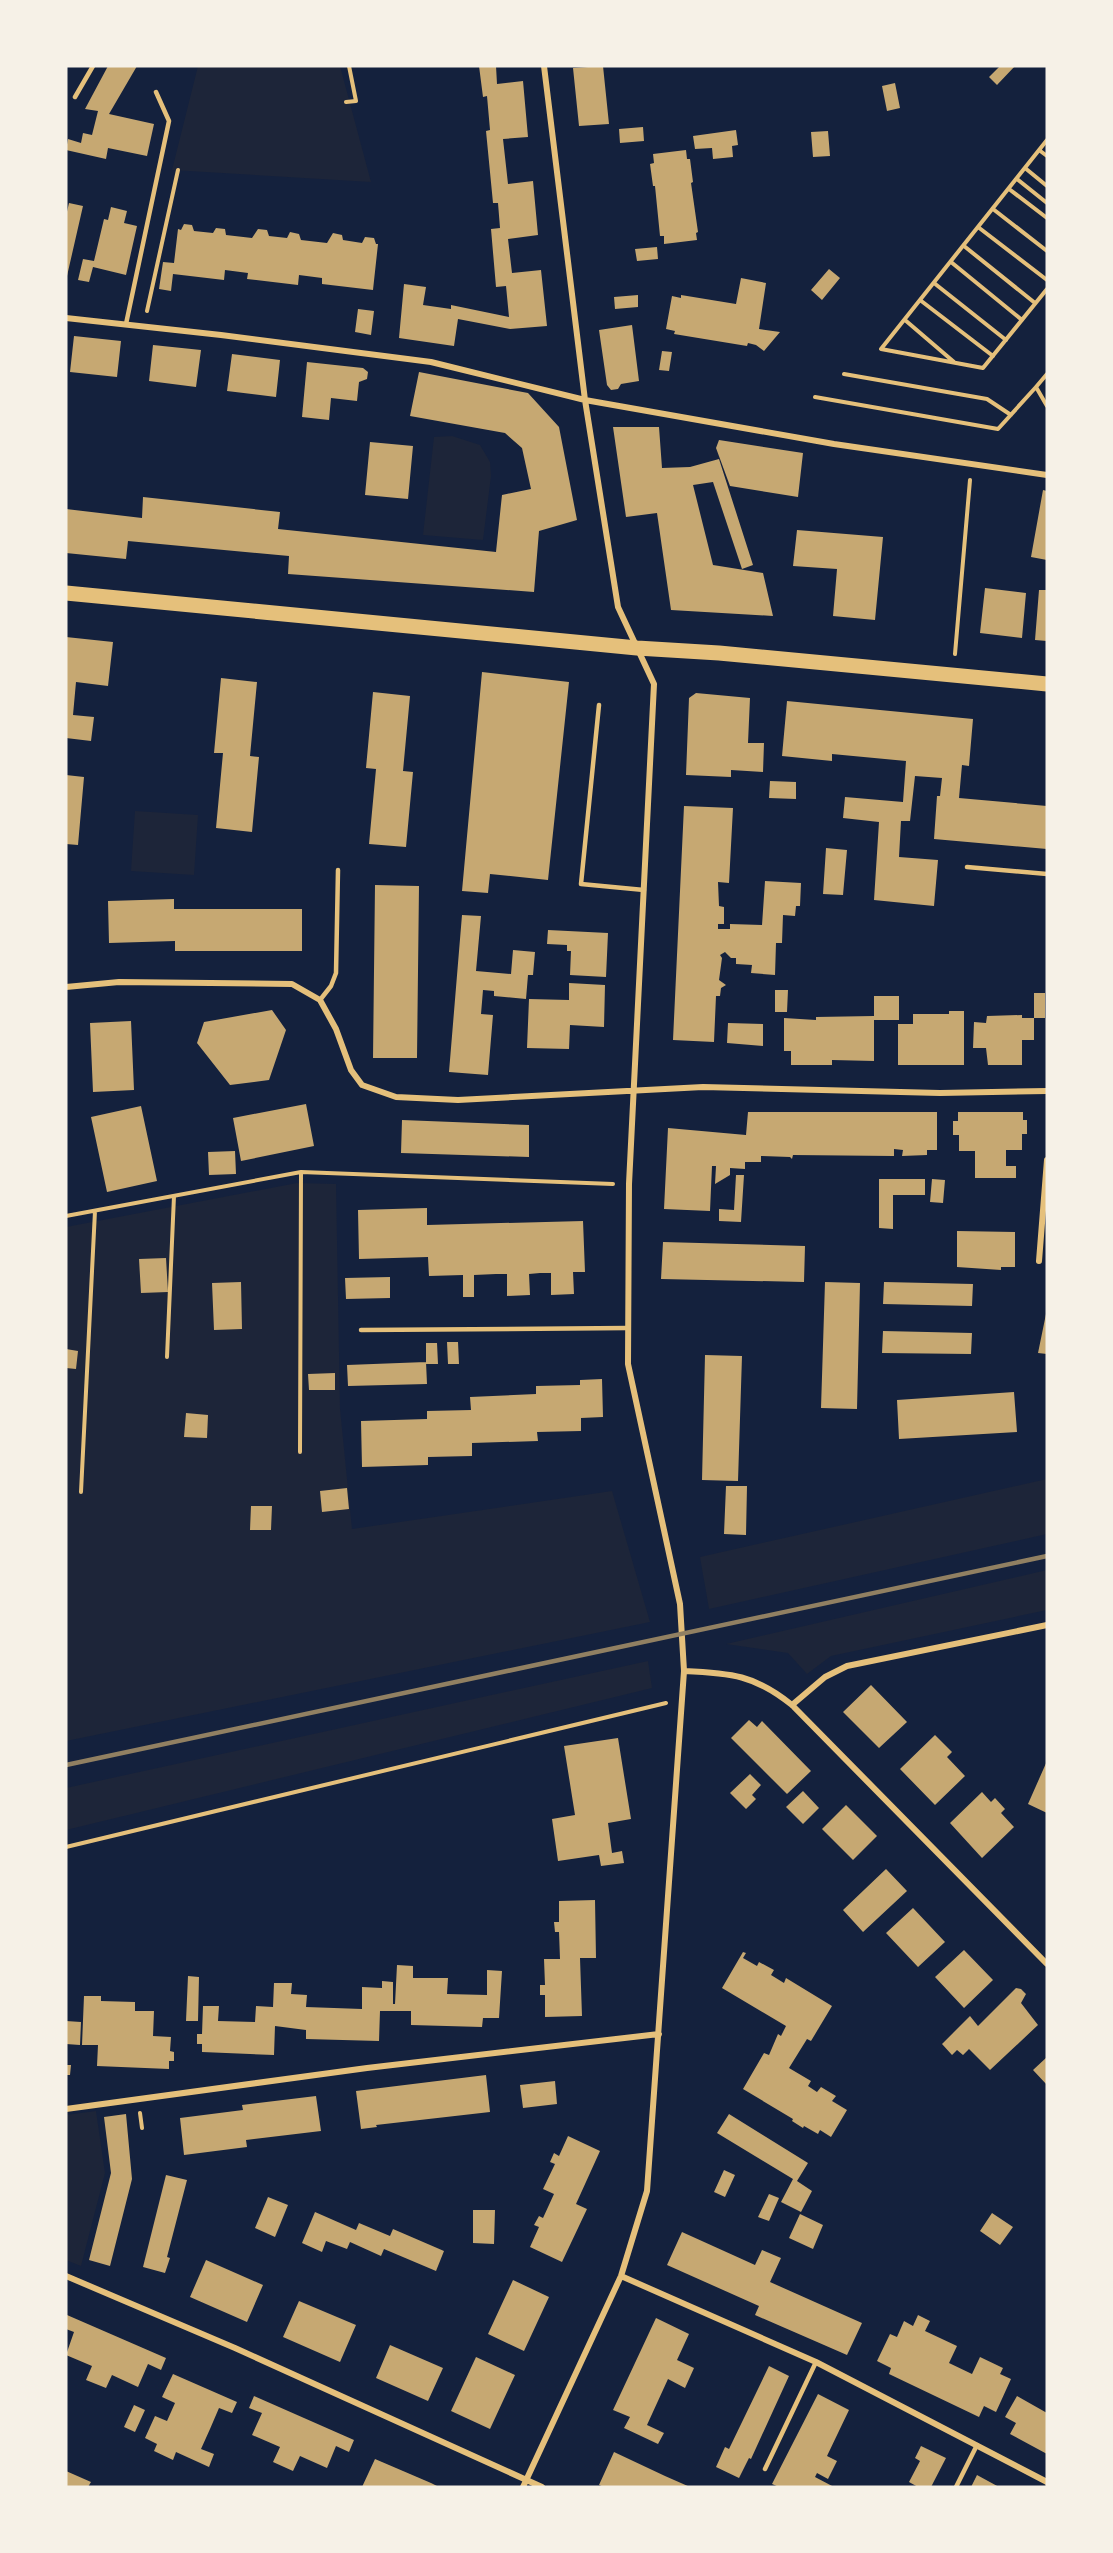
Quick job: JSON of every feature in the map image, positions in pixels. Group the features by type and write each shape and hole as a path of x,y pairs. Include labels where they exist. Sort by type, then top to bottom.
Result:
{"main road":[{"path":"66,592 637,648 719,653 1047,684"}],"street":[{"path":"523,2487 621,2276 647,2191 684,1671 680,1604 628,1364 629,1184 654,684 618,607 585,400 544,66"},
{"path":"66,318 431,362 585,400 834,444 1047,475"},
{"path":"66,987 119,982 292,984 320,1000 336,1029 351,1070 362,1084 396,1097 458,1100 703,1087 928,1093 1047,1092"},
{"path":"1039,1261 1047,1160"},
{"path":"792,1706 825,1677 847,1666 1047,1625"},
{"path":"684,1671 749,1678 774,1690 1047,1964"},
{"path":"66,2109 367,2068 659,2034"},
{"path":"66,2276 246,2353 542,2487"},
{"path":"621,2276 816,2362 1047,2482"}],"lane":[{"path":"75,97 93,66"},
{"path":"126,324 170,121 156,92"},
{"path":"599,705 581,884 644,890"},
{"path":"967,867 1047,874"},
{"path":"320,1000 331,987 336,974 338,870"},
{"path":"361,1330 628,1328"},
{"path":"765,2469 816,2362"},
{"path":"956,2487 977,2445"}],"path":[{"path":"346,102 356,101 349,66"},
{"path":"1047,141 881,350 983,368 1047,289"},
{"path":"1040,150 1047,156"},
{"path":"1025,168 1047,186"},
{"path":"144,326 178,170"},
{"path":"1017,179 1047,203"},
{"path":"1009,189 1047,218"},
{"path":"993,209 1047,251"},
{"path":"978,227 1047,280"},
{"path":"964,246 1035,303"},
{"path":"951,262 1022,320"},
{"path":"934,283 1006,340"},
{"path":"920,300 993,356"},
{"path":"905,320 955,363"},
{"path":"844,374 987,399 1011,415"},
{"path":"815,397 998,429 1047,374"},
{"path":"1036,387 1047,406"},
{"path":"953,675 972,464"},
{"path":"66,1216 300,1172 629,1184"},
{"path":"300,1172 300,1452"},
{"path":"167,1357 174,1196"},
{"path":"81,1492 95,1211"},
{"path":"66,1847 682,1699"}],"shaded area":[{"path":"198,66 340,66 371,182 172,170"},
{"path":"452,436 480,445 490,462 491,476 483,540 423,535 434,437"},
{"path":"135,811 198,815 194,875 131,871"},
{"path":"297,1183 336,1184 340,1409 352,1529 612,1491 650,1622 66,1741 66,1227"},
{"path":"1047,1479 1047,1534 709,1609 700,1557"},
{"path":"1047,1570 1047,1610 831,1656 807,1674 788,1653 726,1644"},
{"path":"648,1661 652,1688 66,1830 66,1788"},
{"path":"96,2111 105,2173 81,2266 66,2260 66,2115"}],"building":[{"path":"108,66 137,66 109,114 154,124 147,156 108,148 106,159 66,150 68,139 81,143 83,133 92,135 98,111 85,109"},
{"path":"479,66 496,66 497,84 523,81 528,137 503,139 508,184 533,181 538,235 508,239 512,273 541,270 547,326 510,329 458,319 454,346 399,338 404,284 426,287 423,305 451,309 451,305 509,317 506,286 496,287 491,229 500,228 498,203 493,203 486,131 490,130 487,96 483,97"},
{"path":"603,66 609,124 579,126 573,68"},
{"path":"1000,66 1015,66 997,85 989,77"},
{"path":"895,83 900,108 887,111 882,86"},
{"path":"643,127 644,141 620,143 619,129"},
{"path":"736,130 738,145 732,146 733,157 713,159 712,148 695,149 693,136"},
{"path":"828,131 830,156 813,157 811,132"},
{"path":"686,150 687,159 690,159 693,182 691,183 698,232 696,233 697,240 664,244 664,236 660,236 655,186 653,186 650,164 654,163 653,154"},
{"path":"69,203 83,206 67,276 66,216"},
{"path":"111,207 127,211 124,223 137,226 126,275 93,267 89,282 78,280 83,259 94,261 104,219 108,220"},
{"path":"184,224 192,225 194,231 213,233 216,228 225,229 226,235 252,238 258,229 267,230 269,236 287,238 290,232 299,234 301,240 327,243 333,233 342,235 343,240 362,243 365,237 374,238 378,244 373,290 322,284 322,278 299,275 298,285 247,279 248,273 225,270 224,280 173,274 171,291 159,289 163,262 174,263 178,229 181,230"},
{"path":"657,247 658,259 637,261 635,249"},
{"path":"829,269 840,278 822,300 811,290"},
{"path":"741,278 766,283 759,329 780,332 764,351 748,343 747,346 674,334 675,331 666,329 672,296 681,298 681,295 736,304"},
{"path":"638,295 638,307 615,309 614,297"},
{"path":"358,309 374,311 371,335 355,332"},
{"path":"632,325 639,381 621,384 618,389 611,390 607,385 599,330"},
{"path":"74,336 121,341 117,377 70,372"},
{"path":"153,345 201,350 196,387 149,381"},
{"path":"662,351 672,352 669,371 659,370"},
{"path":"232,354 280,360 276,397 227,391"},
{"path":"307,362 363,368 368,372 367,379 359,382 357,401 331,398 329,420 302,417"},
{"path":"419,372 528,393 559,427 577,520 539,531 534,592 288,574 289,556 128,541 126,559 66,553 66,509 142,518 143,497 280,512 278,529 496,552 502,495 531,489 522,448 505,433 410,416"},
{"path":"613,427 659,427 662,468 690,467 719,459 753,565 742,569 713,482 693,485 713,565 763,573 773,616 671,610 657,513 626,517"},
{"path":"719,440 803,453 798,497 730,486 716,448"},
{"path":"370,442 413,446 408,499 365,495"},
{"path":"1043,490 1047,491 1047,560 1031,557"},
{"path":"797,530 883,537 875,620 833,616 837,569 793,566"},
{"path":"985,588 1026,593 1022,638 980,633"},
{"path":"1039,590 1047,590 1047,641 1035,640"},
{"path":"66,637 113,642 108,686 76,682 73,715 94,717 91,741 66,738"},
{"path":"482,672 569,682 548,880 490,874 488,893 462,891"},
{"path":"221,678 257,682 250,756 259,757 252,832 216,828 223,753 214,753"},
{"path":"373,692 410,696 403,771 413,772 406,847 369,844 376,769 366,768"},
{"path":"696,693 750,698 748,743 764,743 763,772 731,770 731,777 686,775 689,698"},
{"path":"787,701 973,719 969,766 962,765 959,798 1047,806 1047,849 934,839 937,796 940,796 942,778 915,776 910,821 901,821 899,857 938,860 934,906 874,900 879,822 843,818 845,797 903,802 906,761 832,754 832,761 782,756"},
{"path":"66,775 84,777 78,845 66,844"},
{"path":"770,781 796,782 796,799 769,798"},
{"path":"684,806 733,808 729,883 718,882 719,906 724,907 724,924 718,924 718,929 730,929 730,924 762,925 765,881 801,883 800,906 796,906 795,916 783,915 782,943 776,943 775,975 751,973 752,965 736,964 736,958 731,958 725,952 720,955 722,958 719,980 726,985 721,988 720,996 716,996 714,1042 673,1040"},
{"path":"826,848 847,850 843,895 823,894"},
{"path":"375,885 419,886 417,1058 373,1058"},
{"path":"174,899 174,909 302,909 302,951 175,951 175,941 109,943 108,901"},
{"path":"462,915 481,916 476,971 511,974 513,950 535,952 533,975 528,975 526,999 494,996 494,991 483,990 481,1014 493,1015 488,1075 449,1072"},
{"path":"548,930 608,933 606,977 570,975 571,951 567,951 567,945 547,944"},
{"path":"569,983 605,985 604,1027 570,1025 569,1049 527,1048 529,999 569,1000"},
{"path":"775,990 788,990 787,1012 775,1012"},
{"path":"1034,993 1045,993 1045,1018 1034,1018"},
{"path":"874,996 899,996 899,1020 874,1020 874,1061 832,1060 832,1065 791,1065 791,1051 784,1051 784,1018 816,1020 816,1017 874,1016"},
{"path":"272,1010 286,1030 269,1080 230,1085 197,1043 204,1022"},
{"path":"949,1011 964,1011 964,1065 898,1065 898,1024 913,1024 913,1014 949,1014"},
{"path":"1022,1015 1022,1018 1034,1018 1034,1040 1022,1040 1022,1065 988,1065 986,1048 973,1048 974,1022 986,1023 987,1016"},
{"path":"131,1021 134,1090 93,1092 90,1023"},
{"path":"728,1023 763,1024 763,1046 727,1043"},
{"path":"306,1104 314,1146 241,1161 233,1118"},
{"path":"141,1106 157,1181 107,1192 91,1117"},
{"path":"748,1112 937,1112 937,1150 927,1150 927,1155 902,1156 903,1150 894,1149 894,1156 793,1155 792,1159 761,1156 761,1162 745,1162 745,1169 730,1168 730,1175 715,1184 716,1166 712,1166 710,1211 664,1209 668,1128 746,1135"},
{"path":"958,1112 1023,1112 1023,1120 1027,1120 1027,1134 1022,1134 1022,1150 1006,1150 1006,1166 1016,1166 1016,1178 975,1178 975,1151 959,1151 959,1135 953,1135 953,1121 958,1121"},
{"path":"402,1120 529,1125 529,1157 401,1153"},
{"path":"235,1151 236,1174 209,1175 208,1152"},
{"path":"736,1175 744,1175 741,1222 719,1221 719,1209 734,1210"},
{"path":"879,1179 925,1179 925,1195 893,1195 893,1229 879,1228"},
{"path":"932,1179 945,1180 943,1203 930,1202"},
{"path":"427,1208 427,1225 583,1221 585,1272 573,1272 574,1294 551,1295 551,1273 529,1274 530,1295 507,1296 507,1274 474,1275 474,1297 463,1297 463,1275 429,1276 428,1257 359,1259 358,1210"},
{"path":"957,1231 1015,1232 1015,1267 1001,1267 1001,1270 957,1267"},
{"path":"663,1242 805,1246 804,1282 661,1279"},
{"path":"166,1258 168,1292 141,1293 139,1259"},
{"path":"390,1277 390,1298 346,1299 345,1278"},
{"path":"241,1282 242,1329 214,1330 212,1283"},
{"path":"825,1282 860,1283 857,1409 821,1408"},
{"path":"884,1282 973,1284 972,1306 883,1304"},
{"path":"1047,1314 1047,1354 1038,1353"},
{"path":"883,1331 972,1333 971,1354 882,1353"},
{"path":"447,1342 458,1342 459,1364 448,1364"},
{"path":"426,1343 437,1343 438,1364 426,1364"},
{"path":"66,1349 78,1351 76,1369 66,1368"},
{"path":"705,1355 742,1356 738,1481 702,1480"},
{"path":"426,1362 427,1384 348,1386 347,1365"},
{"path":"335,1373 335,1390 309,1390 308,1374"},
{"path":"602,1379 603,1417 581,1418 581,1431 537,1432 538,1441 472,1443 472,1456 428,1457 428,1465 362,1467 361,1421 427,1419 427,1411 471,1410 470,1397 536,1394 536,1386 580,1385 580,1380"},
{"path":"1014,1392 1017,1432 899,1439 897,1400"},
{"path":"186,1413 208,1415 207,1438 184,1437"},
{"path":"726,1486 747,1486 746,1535 724,1534"},
{"path":"347,1488 349,1509 322,1512 320,1491"},
{"path":"251,1506 272,1506 271,1530 250,1530"},
{"path":"871,1685 907,1722 879,1748 843,1712"},
{"path":"749,1720 757,1727 762,1721 811,1771 787,1794 731,1738"},
{"path":"935,1735 952,1752 947,1757 965,1776 935,1805 900,1769"},
{"path":"618,1738 631,1819 608,1823 612,1853 622,1851 624,1863 601,1866 599,1855 558,1861 552,1819 575,1815 564,1746"},
{"path":"1047,1761 1047,1813 1028,1804"},
{"path":"750,1774 761,1785 752,1795 756,1799 746,1809 730,1793"},
{"path":"803,1791 819,1808 803,1824 786,1807"},
{"path":"982,1792 991,1802 995,1798 1005,1809 1001,1813 1014,1827 982,1858 950,1823"},
{"path":"846,1805 877,1836 853,1860 822,1829"},
{"path":"886,1869 907,1891 863,1932 843,1910"},
{"path":"595,1900 596,1958 580,1958 582,2016 545,2017 545,1995 540,1995 540,1985 545,1985 544,1959 560,1959 559,1932 555,1932 554,1922 559,1922 559,1901"},
{"path":"913,1908 945,1942 918,1967 886,1933"},
{"path":"964,1950 993,1980 964,2008 935,1977"},
{"path":"743,1952 746,1953 743,1958 757,1966 759,1962 774,1970 771,1975 784,1983 786,1978 832,2006 811,2041 807,2039 789,2068 811,2081 808,2086 817,2092 821,2087 836,2096 832,2101 847,2110 831,2137 820,2130 818,2134 804,2126 803,2128 792,2121 793,2119 743,2089 764,2053 769,2055 778,2034 781,2036 786,2026 722,1988"},
{"path":"397,1965 413,1966 413,1978 448,1978 447,1994 487,1995 487,1970 502,1971 499,2018 483,2018 482,2027 411,2025 411,2011 380,2011 379,2041 306,2039 306,2030 275,2026 274,2055 202,2052 202,2044 197,2044 197,2034 202,2034 203,2006 219,2006 218,2021 255,2022 256,2006 273,2007 274,1983 292,1983 291,1994 307,1995 306,2007 362,2009 362,1987 382,1988 382,1981 393,1982 393,2004 395,2004"},
{"path":"188,1976 199,1977 198,2021 186,2021"},
{"path":"1016,1988 1026,1994 1021,2003 1038,2025 990,2070 969,2049 963,2055 957,2050 952,2055 942,2044 970,2016 978,2026"},
{"path":"84,1996 101,1996 101,2001 135,2002 135,2011 154,2011 153,2036 171,2037 170,2051 174,2052 174,2061 169,2061 169,2069 97,2066 98,2045 82,2045"},
{"path":"66,2021 81,2022 80,2045 66,2044"},
{"path":"1047,2057 1047,2085 1033,2070"},
{"path":"66,2065 71,2065 70,2075 66,2075"},
{"path":"486,2075 490,2112 376,2125 377,2127 361,2129 356,2091"},
{"path":"555,2081 557,2104 523,2108 520,2085"},
{"path":"316,2096 321,2131 246,2140 247,2147 184,2155 180,2118 243,2110 242,2105"},
{"path":"126,2114 132,2179 110,2266 89,2260 111,2173 104,2117"},
{"path":"729,2114 808,2163 797,2181 812,2191 801,2212 781,2202 793,2179 717,2133"},
{"path":"568,2136 600,2151 576,2204 587,2209 562,2262 530,2247 539,2227 534,2225 539,2216 543,2218 554,2194 543,2189 555,2164 550,2162 554,2153 559,2156"},
{"path":"724,2170 735,2175 725,2197 714,2192"},
{"path":"166,2175 187,2180 165,2273 143,2267"},
{"path":"769,2194 779,2198 769,2221 758,2217"},
{"path":"268,2197 288,2205 275,2237 255,2228"},
{"path":"473,2210 495,2210 494,2244 473,2243"},
{"path":"315,2212 356,2230 359,2223 390,2236 393,2229 444,2251 436,2271 384,2249 381,2256 350,2242 347,2249 326,2241 322,2252 302,2243"},
{"path":"992,2213 1013,2227 1000,2245 980,2231"},
{"path":"800,2214 823,2225 813,2249 789,2238"},
{"path":"682,2232 755,2265 762,2250 781,2258 770,2282 862,2323 847,2355 755,2315 759,2306 667,2265"},
{"path":"206,2260 263,2285 247,2322 190,2297"},
{"path":"513,2280 549,2297 524,2351 488,2334"},
{"path":"299,2301 356,2325 340,2362 283,2337"},
{"path":"67,2315 166,2358 161,2370 148,2364 138,2387 112,2375 106,2388 86,2380 92,2366 66,2355 74,2332 66,2329"},
{"path":"918,2315 930,2321 925,2331 957,2346 949,2363 972,2374 980,2357 1003,2368 1000,2374 1011,2379 996,2412 984,2406 979,2417 889,2374 891,2368 877,2361 890,2334 897,2337 904,2321 913,2326"},
{"path":"656,2318 689,2334 677,2360 694,2368 685,2388 668,2379 647,2425 664,2433 658,2444 624,2428 630,2417 613,2410"},
{"path":"390,2345 443,2368 428,2401 376,2378"},
{"path":"476,2357 515,2375 490,2429 451,2411"},
{"path":"769,2366 789,2376 751,2459 749,2458 739,2478 716,2467 725,2447 729,2449"},
{"path":"173,2374 237,2402 232,2413 219,2408 201,2449 214,2454 209,2467 176,2452 173,2460 154,2451 157,2444 145,2438 155,2416 167,2421 175,2403 162,2397"},
{"path":"818,2394 849,2410 827,2456 837,2461 828,2479 817,2473 815,2477 834,2487 779,2487 772,2484"},
{"path":"254,2396 354,2440 349,2452 336,2446 327,2468 300,2456 293,2471 273,2462 280,2447 252,2435 262,2413 249,2408"},
{"path":"1017,2396 1047,2413 1047,2454 1010,2434 1016,2423 1005,2417"},
{"path":"134,2405 145,2410 135,2432 124,2427"},
{"path":"921,2446 946,2458 931,2487 918,2487 909,2482 920,2461 915,2458"},
{"path":"614,2452 690,2487 604,2487 599,2485"},
{"path":"375,2459 431,2483 439,2487 362,2487"},
{"path":"66,2471 91,2482 88,2487 66,2487"},
{"path":"977,2475 999,2487 971,2487"}],"railway":[{"path":"66,1765 1047,1556"}]}
